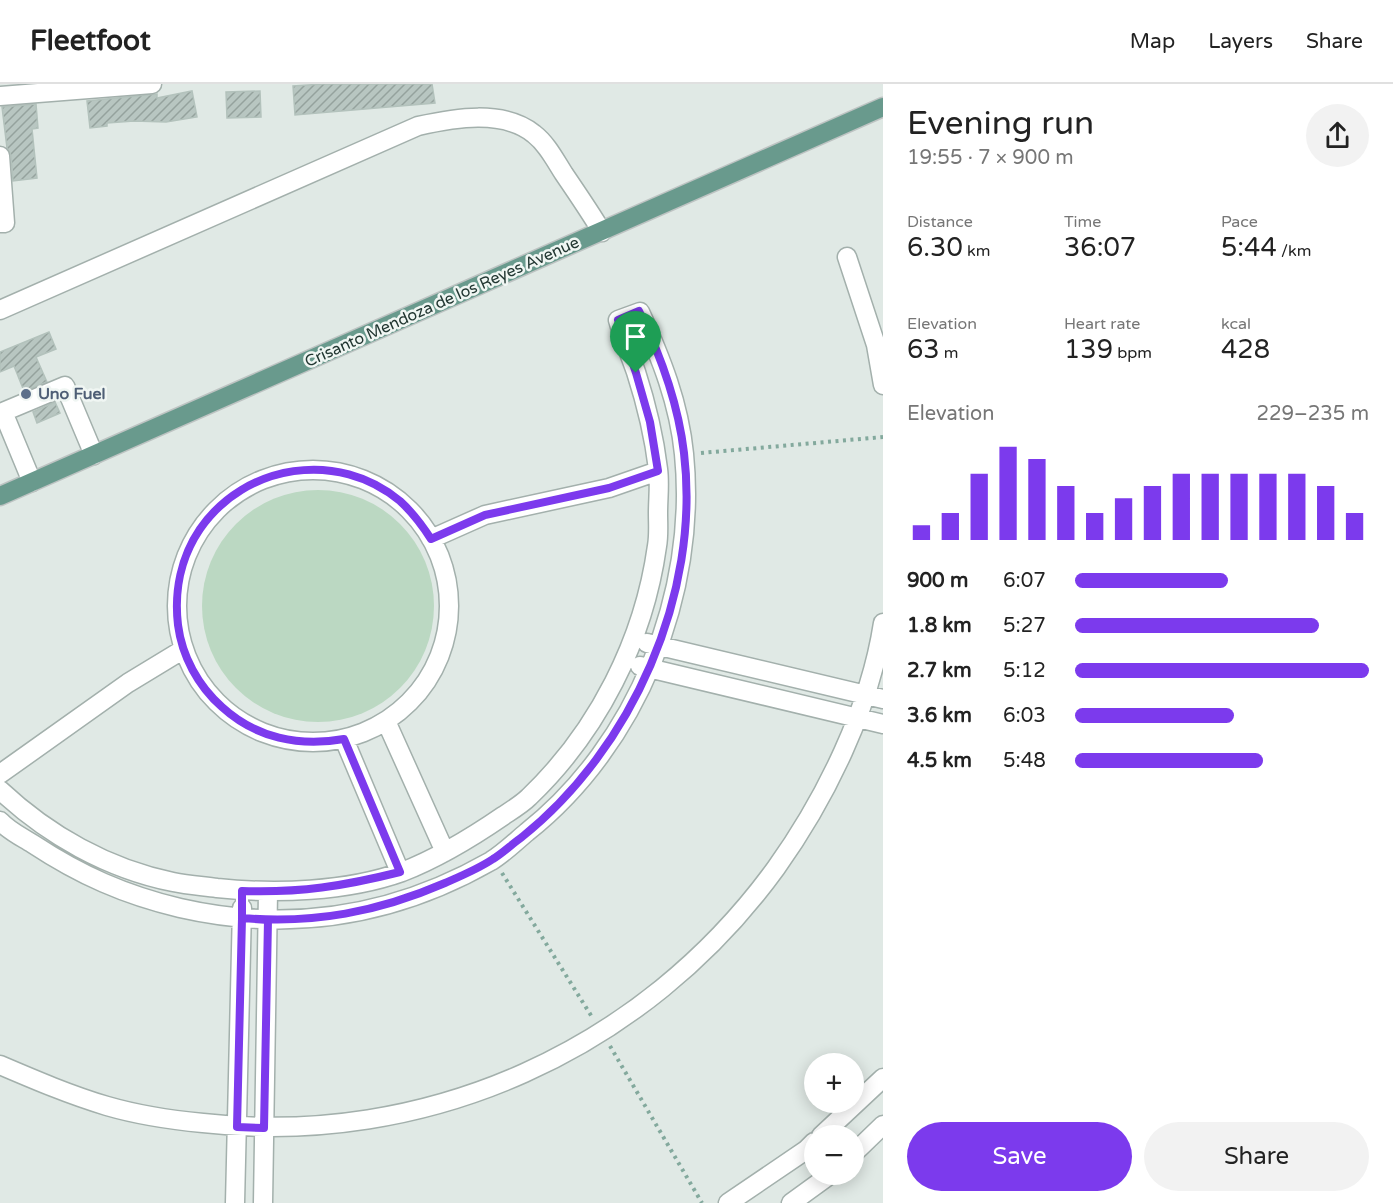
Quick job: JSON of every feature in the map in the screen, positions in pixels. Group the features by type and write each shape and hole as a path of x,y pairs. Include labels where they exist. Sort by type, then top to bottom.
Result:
{"main road":[{"name":"Crisanto Mendoza de los Reyes Avenue","path":"0,496 883,107"}],"street":[{"path":"0,96 152,84"},
{"path":"0,310 418,126 441,121 489,118 515,123 534,134 550,152 603,231"},
{"path":"0,156 5,223 0,223"},
{"path":"847,257 876,345 883,385"},
{"path":"0,790 24,813 70,844 123,867 172,882 268,892 312,890 400,872 445,852 479,833 527,799 557,767 586,729 608,694 633,640 646,598 658,544 658,471 650,422 618,321 638,311 665,369 678,416 684,454 686,500 683,542 674,598 650,668 606,748 547,817 494,859 411,898 363,912 314,919 268,920 214,915 165,904 110,887 57,860 0,821"},
{"path":"32,482 3,412 65,386 94,455"},
{"path":"306,469 356,476 386,491 399,501 417,519 431,539 439,555 447,588 445,639 423,686 400,711 386,721 359,735 344,739 314,743 291,741 268,735 240,722 206,690 193,671 178,625 177,599 180,575 188,551 216,509 257,481 273,475 306,469"},
{"path":"431,539 485,515 609,488 658,471"},
{"path":"0,1065 46,1086 108,1106 172,1120 264,1128 335,1125 406,1113 474,1094 540,1067 602,1033 658,993 709,948 755,897 796,841 824,791 857,718 883,623"},
{"path":"633,640 883,699"},
{"path":"0,774 128,683 184,649"},
{"path":"623,662 883,724"},
{"path":"386,721 445,852"},
{"path":"344,739 400,872"},
{"path":"235,1203 242,891"},
{"path":"263,1203 268,892"},
{"path":"833,1125 883,1078"},
{"path":"864,1143 883,1125"},
{"path":"728,1203 804,1151"},
{"path":"791,1203 816,1185"}],"path":[{"path":"684,454 883,437"}],"green space":[{"path":"307,490 329,490 373,503 392,516 408,532 421,551 429,572 434,606 432,629 421,661 408,680 392,696 373,709 352,717 329,722 307,722 263,709 244,696 228,680 215,661 207,640 202,617 202,595 215,551 228,532 244,516 263,503 284,495"}],"building":[{"path":"432,84 435,103 295,115 293,86"},
{"path":"192,91 197,117 166,122 107,123 107,126 90,128 87,101 157,94 157,98"},
{"path":"260,91 261,117 227,118 226,92"},
{"path":"36,104 38,128 32,129 37,178 13,181 11,155 7,148 2,107"},
{"path":"49,332 56,349 36,357 47,382 24,391 14,366 0,372 0,352"},
{"path":"55,402 60,413 37,423 33,412"}],"place":[{"name":"Uno Fuel","path":"26,394"}],"route":[{"path":"636,373 618,320 639,311 665,369 678,416 684,454 686,500 683,542 674,598 650,668 632,704 606,748 575,787 547,817 494,859 411,898 363,912 314,919 242,918 237,1127 264,1128 268,920 242,918 242,891 312,890 400,872 344,739 314,743 268,735 240,722 227,712 197,678 184,649 177,616 178,583 188,551 205,522 229,498 257,481 290,471 306,469 339,472 371,483 386,491 411,512 431,539 485,515 609,488 658,471 650,422 636,373"}]}
